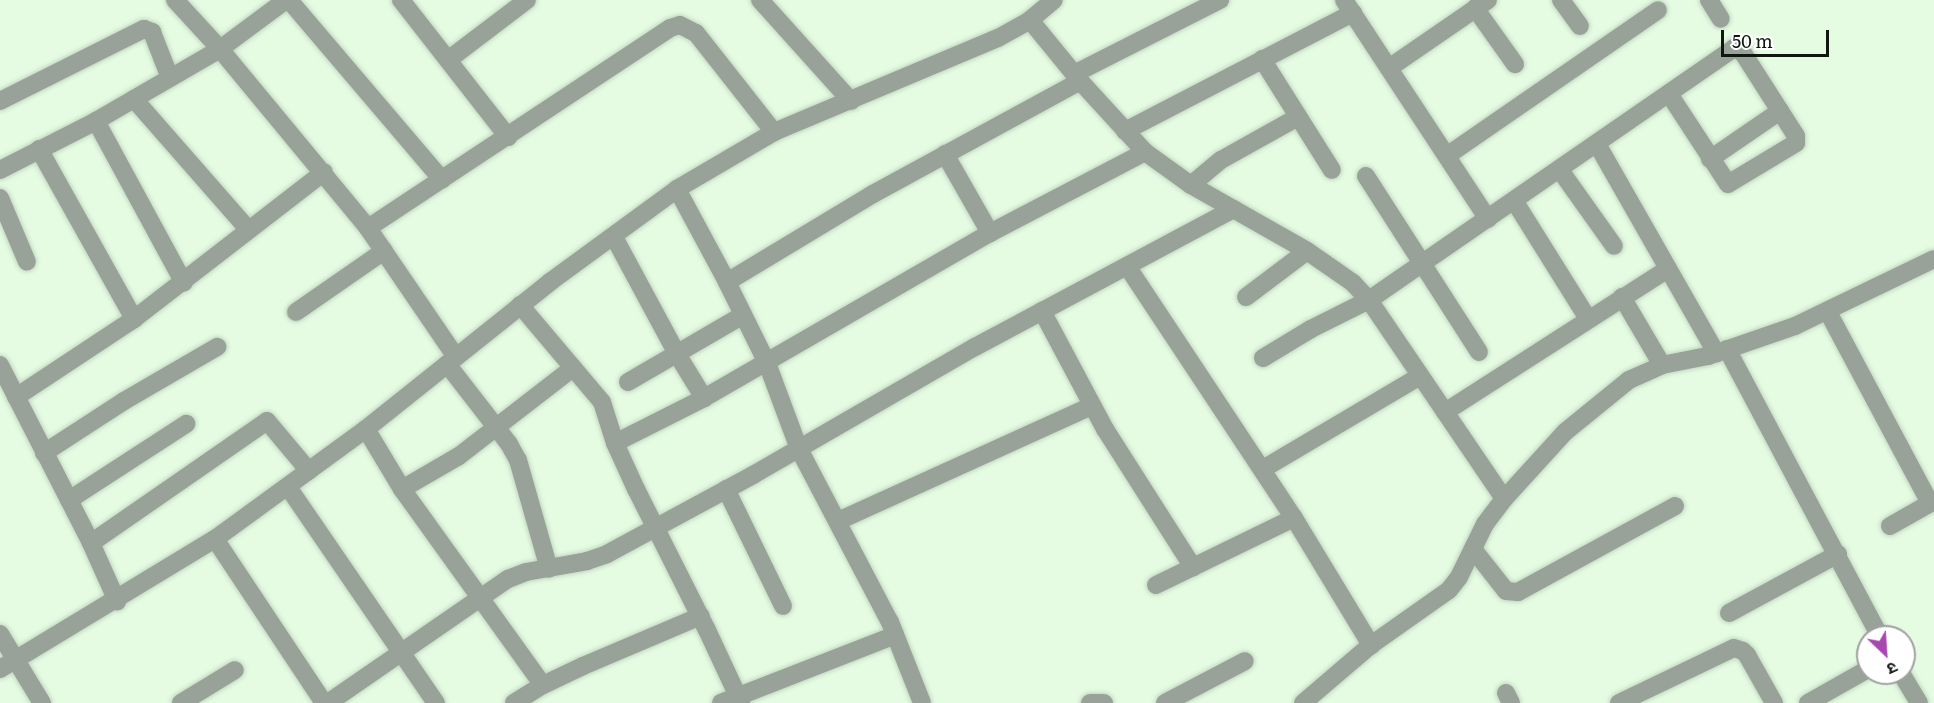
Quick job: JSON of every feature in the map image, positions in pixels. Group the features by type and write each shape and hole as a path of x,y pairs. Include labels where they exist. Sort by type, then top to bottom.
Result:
{"street":[{"path":"175,0 324,172 384,251 518,460 549,569"},
{"path":"0,170 96,121 219,49 287,0 442,180"},
{"path":"401,0 508,137"},
{"path":"448,60 527,0"},
{"path":"760,0 851,101"},
{"path":"0,669 117,601 215,539 366,429 520,305 677,189 774,132 980,46 1030,20 1054,0"},
{"path":"728,282 873,194 1077,77 1220,0"},
{"path":"1709,0 1721,19"},
{"path":"1570,3 1580,26"},
{"path":"1389,68 1481,4 1515,64"},
{"path":"1125,131 1262,59 1349,7 1488,219"},
{"path":"1448,155 1658,10"},
{"path":"1030,20 1077,77 1145,152 1191,185 1307,251 1337,271 1369,300 1504,498"},
{"path":"368,228 670,28 680,25 696,33 774,132"},
{"path":"0,101 144,29 152,32 170,78"},
{"path":"1263,358 1311,329 1369,300 1424,264 1734,48 1743,53 1796,136 1796,143 1728,184 1669,94"},
{"path":"1262,59 1332,170"},
{"path":"134,99 248,229"},
{"path":"1710,159 1780,111"},
{"path":"1191,185 1221,160 1298,117"},
{"path":"96,121 184,283"},
{"path":"1597,144 1668,269 1722,351 1838,554 1874,625"},
{"path":"39,149 134,320"},
{"path":"615,442 704,398 990,233 1145,152"},
{"path":"945,154 990,233"},
{"path":"1560,170 1614,246"},
{"path":"16,397 134,320 324,172"},
{"path":"1366,176 1479,352"},
{"path":"677,189 728,282 766,363 799,448 895,635 922,703"},
{"path":"0,198 27,262"},
{"path":"1515,201 1588,319"},
{"path":"215,539 326,703 478,597 516,575 596,558 726,489 1042,311 1233,209"},
{"path":"614,237 677,354 704,398"},
{"path":"296,312 384,251"},
{"path":"1246,297 1307,251"},
{"path":"1308,701 1371,645 1449,590 1459,577 1485,524 1504,498 1565,432 1629,380 1662,365 1722,351 1828,312 1934,259"},
{"path":"1127,266 1263,469 1371,645"},
{"path":"1445,412 1668,269"},
{"path":"1622,297 1662,365"},
{"path":"520,305 602,402 615,442 700,616 733,700 895,635"},
{"path":"1042,311 1105,429 1193,567"},
{"path":"1828,312 1932,502 1890,526"},
{"path":"628,382 743,315"},
{"path":"44,453 124,401 217,347"},
{"path":"0,365 91,543 117,601"},
{"path":"402,489 459,456 573,368"},
{"path":"1263,469 1420,376"},
{"path":"838,521 1092,405"},
{"path":"91,543 267,421 309,471"},
{"path":"69,500 186,424"},
{"path":"366,429 402,489 543,685"},
{"path":"288,487 436,703"},
{"path":"726,489 783,606"},
{"path":"1473,549 1506,591 1518,592 1675,506"},
{"path":"1156,585 1294,518"},
{"path":"1729,613 1838,554"},
{"path":"522,701 543,685 700,616"},
{"path":"0,634 42,703"},
{"path":"1619,703 1734,648 1747,655 1774,703"},
{"path":"1164,703 1245,661"},
{"path":"186,702 235,670"},
{"path":"1808,703 1856,676"},
{"path":"1908,685 1919,703"},
{"path":"1090,703 1104,703"}]}
